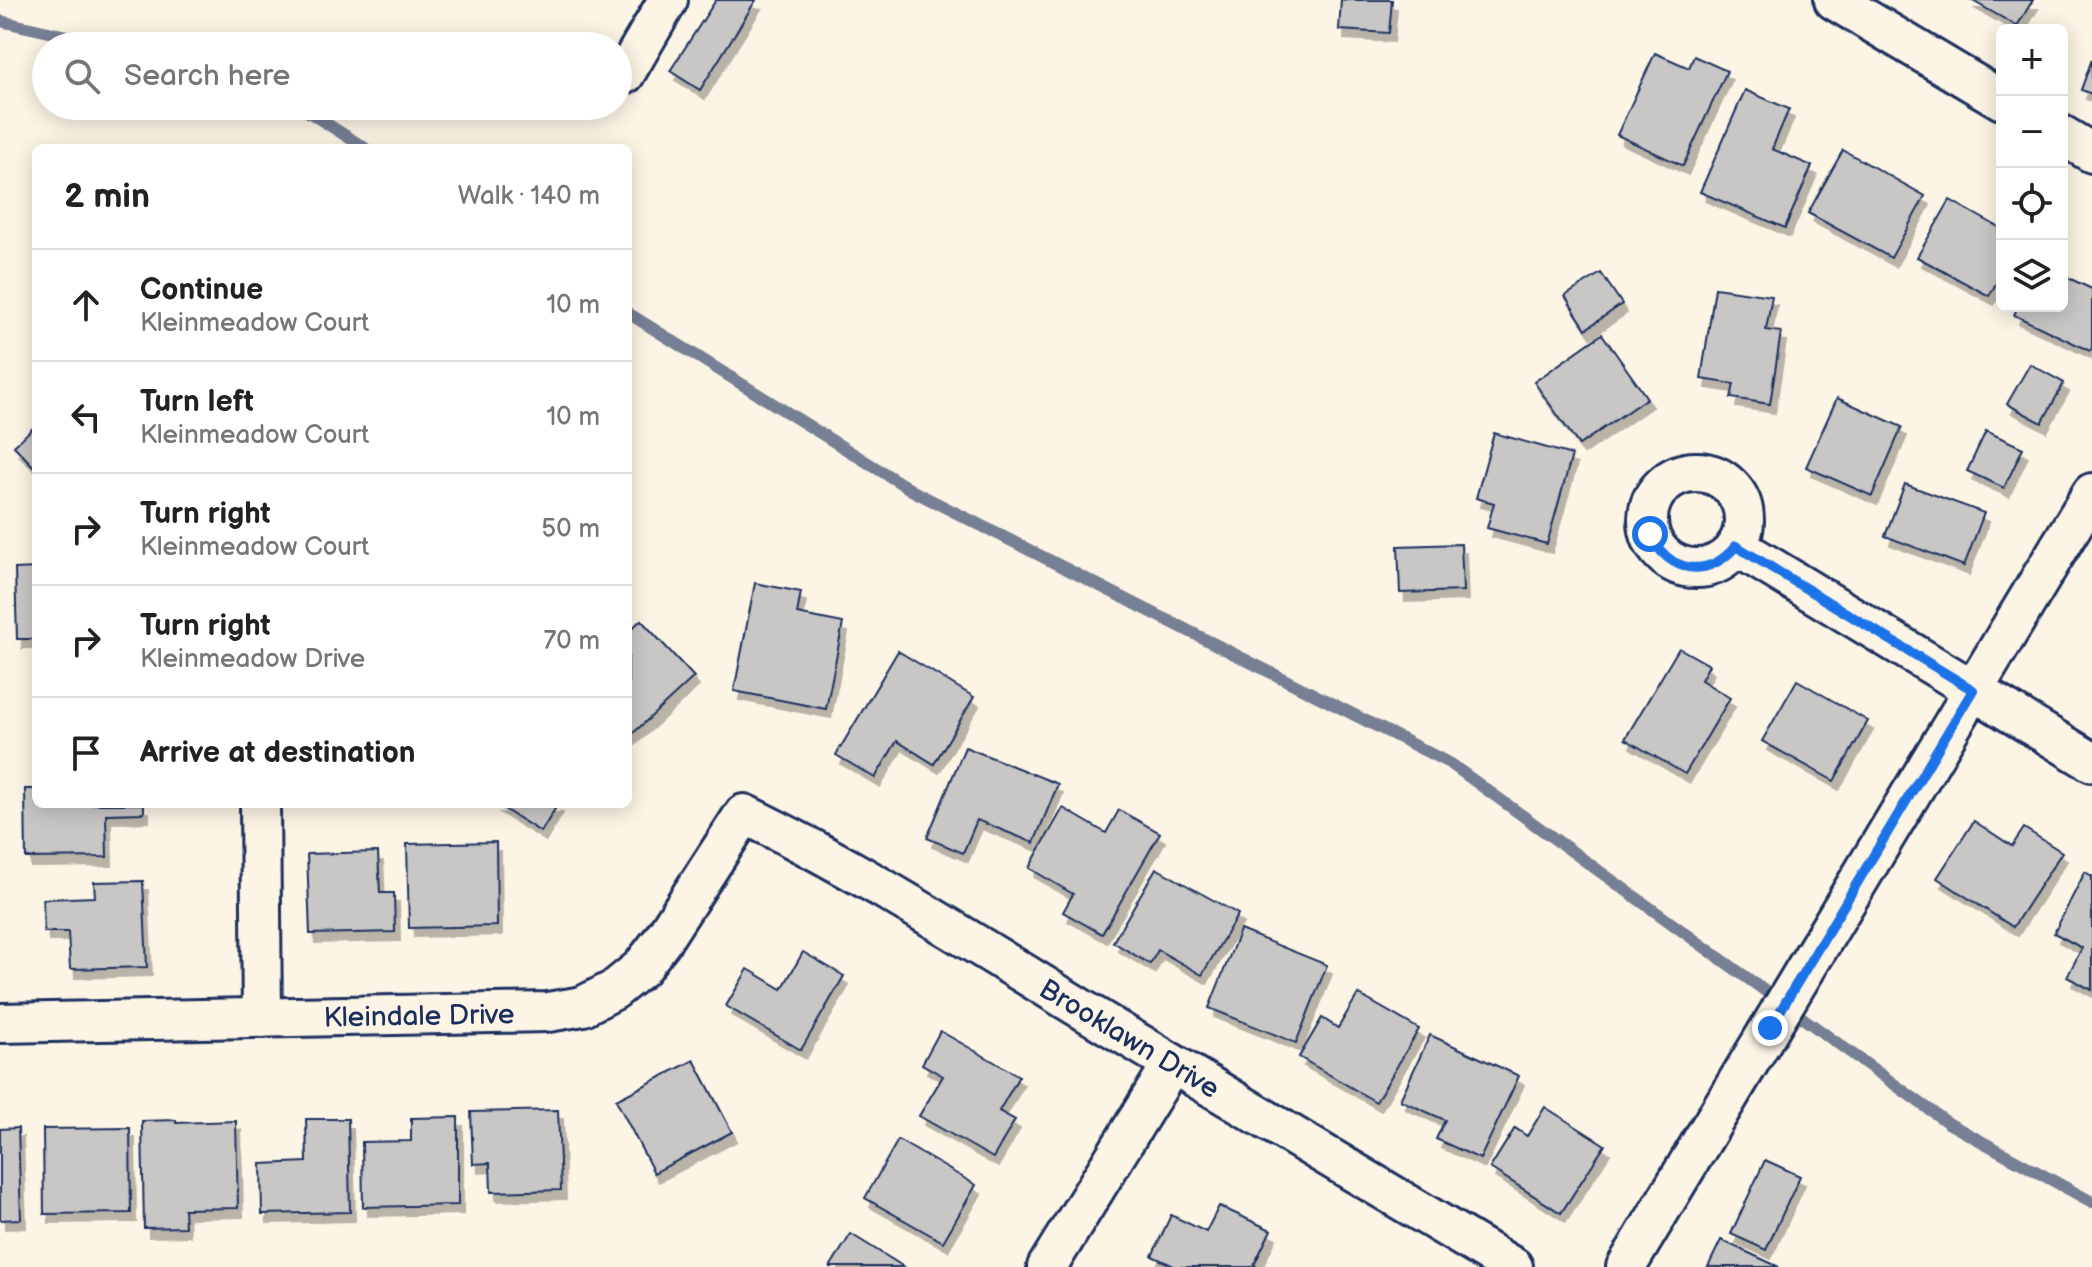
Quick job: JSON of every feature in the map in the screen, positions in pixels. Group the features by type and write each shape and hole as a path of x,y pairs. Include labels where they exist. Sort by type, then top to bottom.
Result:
{"street":[{"path":"632,62 668,0"},
{"path":"1834,0 1996,96"},
{"path":"2068,139 2092,153"},
{"path":"1626,1267 2092,493"},
{"path":"1736,546 2092,762"},
{"path":"260,808 262,1018"},
{"name":"Kleindale Drive","path":"0,1023 548,1012 583,1006 614,990 641,968 744,814"},
{"name":"Brooklawn Drive","path":"744,814 792,837 896,897 1513,1267"},
{"path":"1047,1267 1172,1064"}],"building":[{"path":"716,0 756,0 700,90 670,71"},
{"path":"1341,0 1392,0 1389,33 1339,30"},
{"path":"1971,0 2033,0 2018,24"},
{"path":"1655,53 1689,68 1694,56 1727,71 1683,166 1617,135"},
{"path":"2092,59 2092,94 2081,90"},
{"path":"1745,90 1789,109 1772,149 1812,166 1785,228 1700,192"},
{"path":"1843,150 1925,196 1891,258 1808,213"},
{"path":"1950,200 1996,226 1996,284 1989,296 1917,257"},
{"path":"1601,273 1622,304 1586,329 1565,296"},
{"path":"2068,278 2092,289 2092,348 2090,351 2014,315 2015,312 2068,312"},
{"path":"1715,288 1772,296 1766,330 1781,332 1770,404 1731,398 1734,384 1701,379"},
{"path":"1602,334 1647,398 1579,445 1534,382"},
{"path":"2030,364 2064,383 2042,423 2007,404"},
{"path":"1837,398 1902,427 1872,496 1806,467"},
{"path":"32,429 32,465 14,446"},
{"path":"1986,431 2023,448 2004,488 1967,471"},
{"path":"1494,433 1572,455 1547,544 1487,528 1494,503 1476,498"},
{"path":"1905,484 1984,513 1964,566 1885,536"},
{"path":"1461,544 1463,591 1400,593 1398,546"},
{"path":"32,568 32,639 17,639 15,569"},
{"path":"755,583 801,592 797,614 843,623 826,709 734,691"},
{"path":"641,620 694,677 632,734 632,628"},
{"path":"1679,648 1709,665 1701,680 1730,698 1685,774 1625,739"},
{"path":"898,651 974,697 934,764 897,741 875,778 836,755"},
{"path":"1797,680 1868,721 1834,781 1762,741"},
{"path":"965,747 1058,784 1034,843 977,820 963,853 927,838"},
{"path":"25,789 32,789 32,808 144,808 144,813 106,814 107,857 26,858"},
{"path":"502,808 556,808 541,832"},
{"path":"1063,808 1106,833 1119,810 1160,833 1102,934 1063,912 1073,894 1029,868"},
{"path":"1974,821 2012,846 2024,828 2062,852 2013,927 1937,878"},
{"path":"496,842 497,926 409,928 407,844"},
{"path":"378,852 380,893 394,893 395,932 310,934 307,854"},
{"path":"1156,868 1238,914 1202,975 1158,950 1150,964 1113,942"},
{"path":"2085,872 2092,876 2092,990 2067,977 2082,948 2054,933"},
{"path":"143,881 147,967 70,969 68,932 44,932 43,899 95,897 94,882"},
{"path":"1240,930 1327,965 1296,1043 1209,1008"},
{"path":"803,952 844,976 801,1050 726,1006 748,969 782,989"},
{"path":"1358,994 1419,1029 1376,1102 1299,1057 1322,1018 1338,1028"},
{"path":"940,1031 1019,1076 999,1111 1015,1120 993,1158 919,1116 943,1076 922,1064"},
{"path":"1430,1035 1519,1076 1480,1159 1436,1139 1445,1120 1400,1100"},
{"path":"694,1060 732,1132 654,1173 616,1100"},
{"path":"1545,1107 1605,1145 1561,1213 1490,1168 1515,1128 1527,1136"},
{"path":"558,1110 561,1190 491,1192 490,1163 473,1164 471,1112"},
{"path":"458,1117 458,1205 363,1207 362,1142 411,1141 411,1118"},
{"path":"306,1119 348,1119 350,1212 262,1214 261,1164 307,1162"},
{"path":"176,1120 176,1123 236,1121 238,1208 184,1209 185,1227 144,1228 142,1121"},
{"path":"18,1128 21,1219 0,1220 0,1129"},
{"path":"130,1128 131,1213 44,1214 43,1129"},
{"path":"898,1140 976,1185 943,1242 865,1198"},
{"path":"1765,1160 1800,1176 1766,1250 1731,1234"},
{"path":"1219,1206 1271,1230 1254,1265 1257,1267 1176,1267 1152,1256 1171,1215 1206,1232"},
{"path":"851,1234 904,1267 830,1267"},
{"path":"1721,1240 1779,1267 1708,1267"}],"waterway":[{"path":"0,21 49,32"},
{"path":"321,120 359,144"},
{"path":"632,315 913,491 1451,764 1948,1123 2092,1202"}],"route":[{"path":"1650,534 1657,548 1668,559 1682,566 1697,568 1712,565 1726,558 1736,546 1973,690 1770,1028"}]}
